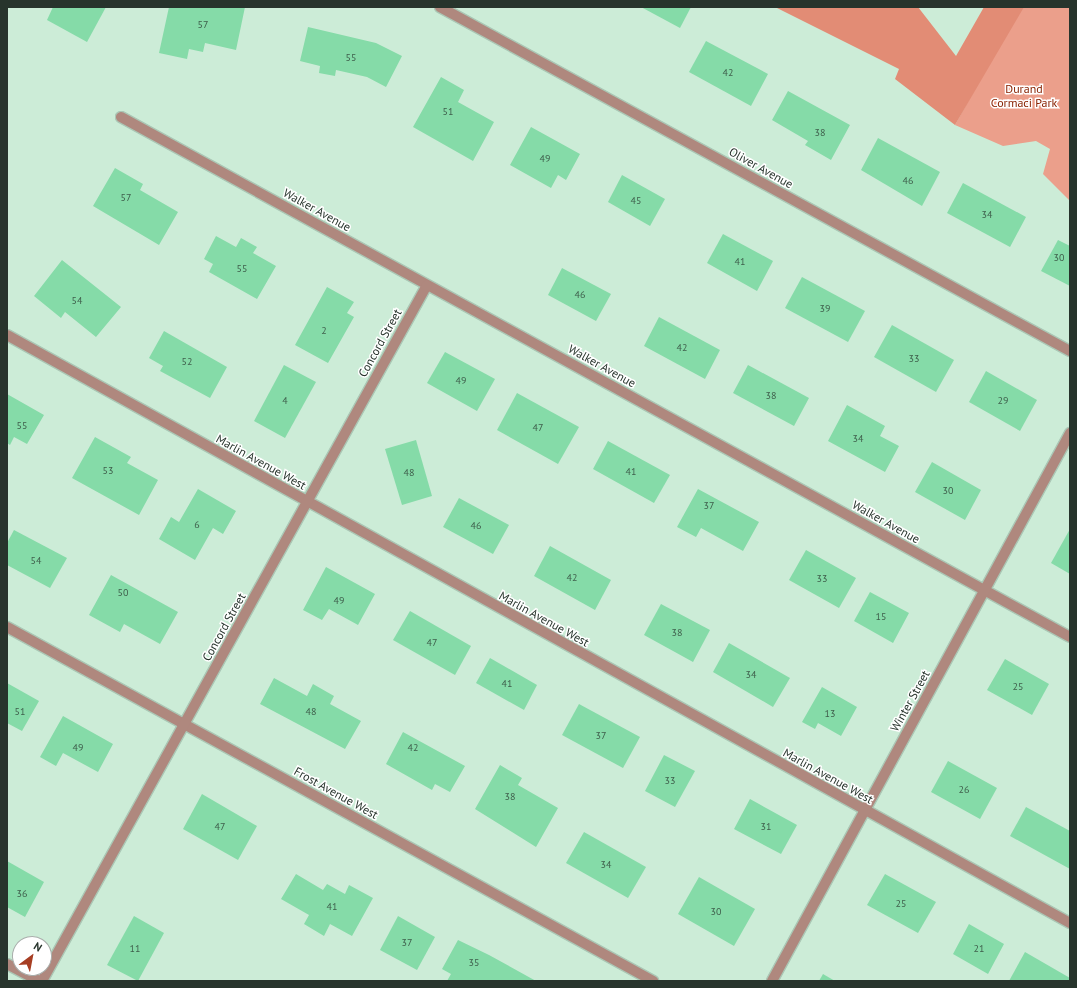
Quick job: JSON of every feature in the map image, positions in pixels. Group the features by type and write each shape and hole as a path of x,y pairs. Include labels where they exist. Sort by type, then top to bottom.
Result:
{"street":[{"name":"Oliver Avenue","path":"440,7 1070,351"},
{"name":"Walker Avenue","path":"121,117 1070,637"},
{"name":"Concord Street","path":"42,981 186,726 307,502 427,285"},
{"name":"Marlin Avenue West","path":"7,335 865,811 1070,923"},
{"name":"Winter Street","path":"772,981 1070,433"},
{"name":"Frost Avenue West","path":"7,628 653,981"},
{"path":"7,964 39,981"}],"green space":[{"name":"Durand Cormaci Park","path":"1021,7 1070,7 1070,201 1043,174 1050,149 1036,141 1003,146 955,125"}],"shaded area":[{"path":"775,7 918,7 956,56 984,7 1024,7 955,125 895,79 899,69"}],"building":[{"path":"53,7 106,7 87,42 47,20"},
{"path":"169,7 245,7 236,50 205,43 203,52 189,49 187,59 159,53"},
{"path":"641,7 691,7 680,28"},
{"path":"308,27 376,43 402,56 386,87 367,77 336,70 335,76 319,73 320,66 300,61"},
{"path":"706,41 768,74 751,106 689,72"},
{"path":"441,77 464,90 458,102 494,122 473,161 413,127"},
{"path":"788,91 850,125 831,160 805,145 808,141 772,120"},
{"path":"531,127 580,154 566,180 558,175 551,188 510,165"},
{"path":"878,138 940,172 922,206 861,170"},
{"path":"115,168 143,184 140,190 178,212 159,245 93,206"},
{"path":"622,175 665,199 650,226 608,202"},
{"path":"963,183 1026,217 1010,247 947,213"},
{"path":"723,234 773,261 757,291 707,263"},
{"path":"216,236 236,247 241,238 257,247 253,253 276,266 257,299 209,272 213,264 204,259"},
{"path":"1058,240 1070,246 1070,286 1041,271"},
{"path":"62,260 121,307 96,337 65,312 61,318 34,296"},
{"path":"562,268 611,294 596,321 548,295"},
{"path":"802,277 865,311 848,342 785,308"},
{"path":"327,287 354,302 347,313 354,317 328,363 295,345"},
{"path":"659,317 720,350 705,379 644,346"},
{"path":"892,325 954,360 936,392 874,357"},
{"path":"164,331 227,367 210,398 160,371 163,366 149,358"},
{"path":"445,352 495,379 477,411 427,383"},
{"path":"284,365 316,382 285,438 254,421"},
{"path":"748,365 809,398 794,426 733,393"},
{"path":"986,371 1037,400 1020,431 969,402"},
{"path":"517,393 579,427 558,464 497,430"},
{"path":"7,394 44,415 27,444 14,437 10,445 7,443"},
{"path":"847,405 885,426 880,436 899,446 885,472 828,441"},
{"path":"95,437 131,457 127,463 158,480 139,515 72,478"},
{"path":"416,440 432,496 402,505 385,449"},
{"path":"608,441 670,475 654,503 593,469"},
{"path":"932,462 981,490 965,520 915,492"},
{"path":"198,489 236,511 223,534 213,528 195,560 159,539 171,517 179,522"},
{"path":"698,489 759,522 743,551 701,528 696,537 677,527"},
{"path":"459,498 509,525 493,554 443,527"},
{"path":"1070,529 1070,574 1051,563"},
{"path":"14,530 67,558 50,588 7,565 7,543"},
{"path":"550,546 611,580 595,610 534,576"},
{"path":"806,550 856,578 839,608 789,580"},
{"path":"326,567 375,594 358,625 329,609 322,620 303,610"},
{"path":"111,575 178,612 160,644 124,624 120,632 89,615"},
{"path":"870,592 909,613 893,643 854,621"},
{"path":"661,604 710,630 693,662 644,635"},
{"path":"410,611 471,646 455,675 393,640"},
{"path":"729,643 790,678 773,707 713,672"},
{"path":"490,658 537,685 524,710 476,683"},
{"path":"1005,659 1049,684 1032,715 987,690"},
{"path":"274,678 307,696 313,684 334,696 330,704 361,721 345,749 260,704"},
{"path":"7,683 39,701 22,731 7,723"},
{"path":"822,687 857,707 841,736 818,723 815,729 802,722"},
{"path":"579,704 640,737 623,768 562,735"},
{"path":"63,716 113,744 98,772 63,753 56,766 40,757"},
{"path":"403,732 465,766 450,792 435,784 432,790 386,764"},
{"path":"664,755 695,771 675,807 645,791"},
{"path":"948,761 997,788 980,819 931,792"},
{"path":"500,765 522,778 518,785 558,808 536,847 475,809"},
{"path":"202,794 257,826 238,860 183,829"},
{"path":"750,799 797,825 781,854 734,829"},
{"path":"1026,807 1070,831 1070,869 1010,836"},
{"path":"584,832 646,867 628,898 566,863"},
{"path":"7,861 44,882 25,917 7,907"},
{"path":"296,874 323,890 327,884 345,894 349,885 373,898 352,936 330,924 324,936 304,924 309,915 281,899"},
{"path":"885,874 936,902 918,933 867,905"},
{"path":"699,877 755,909 734,946 678,914"},
{"path":"134,916 164,933 138,981 107,965"},
{"path":"398,916 435,937 417,970 380,950"},
{"path":"969,924 1004,944 988,974 953,954"},
{"path":"458,940 536,981 447,981 451,974 442,969"},
{"path":"1025,952 1070,978 1069,981 1009,981"},
{"path":"823,974 835,981 819,981"}]}
